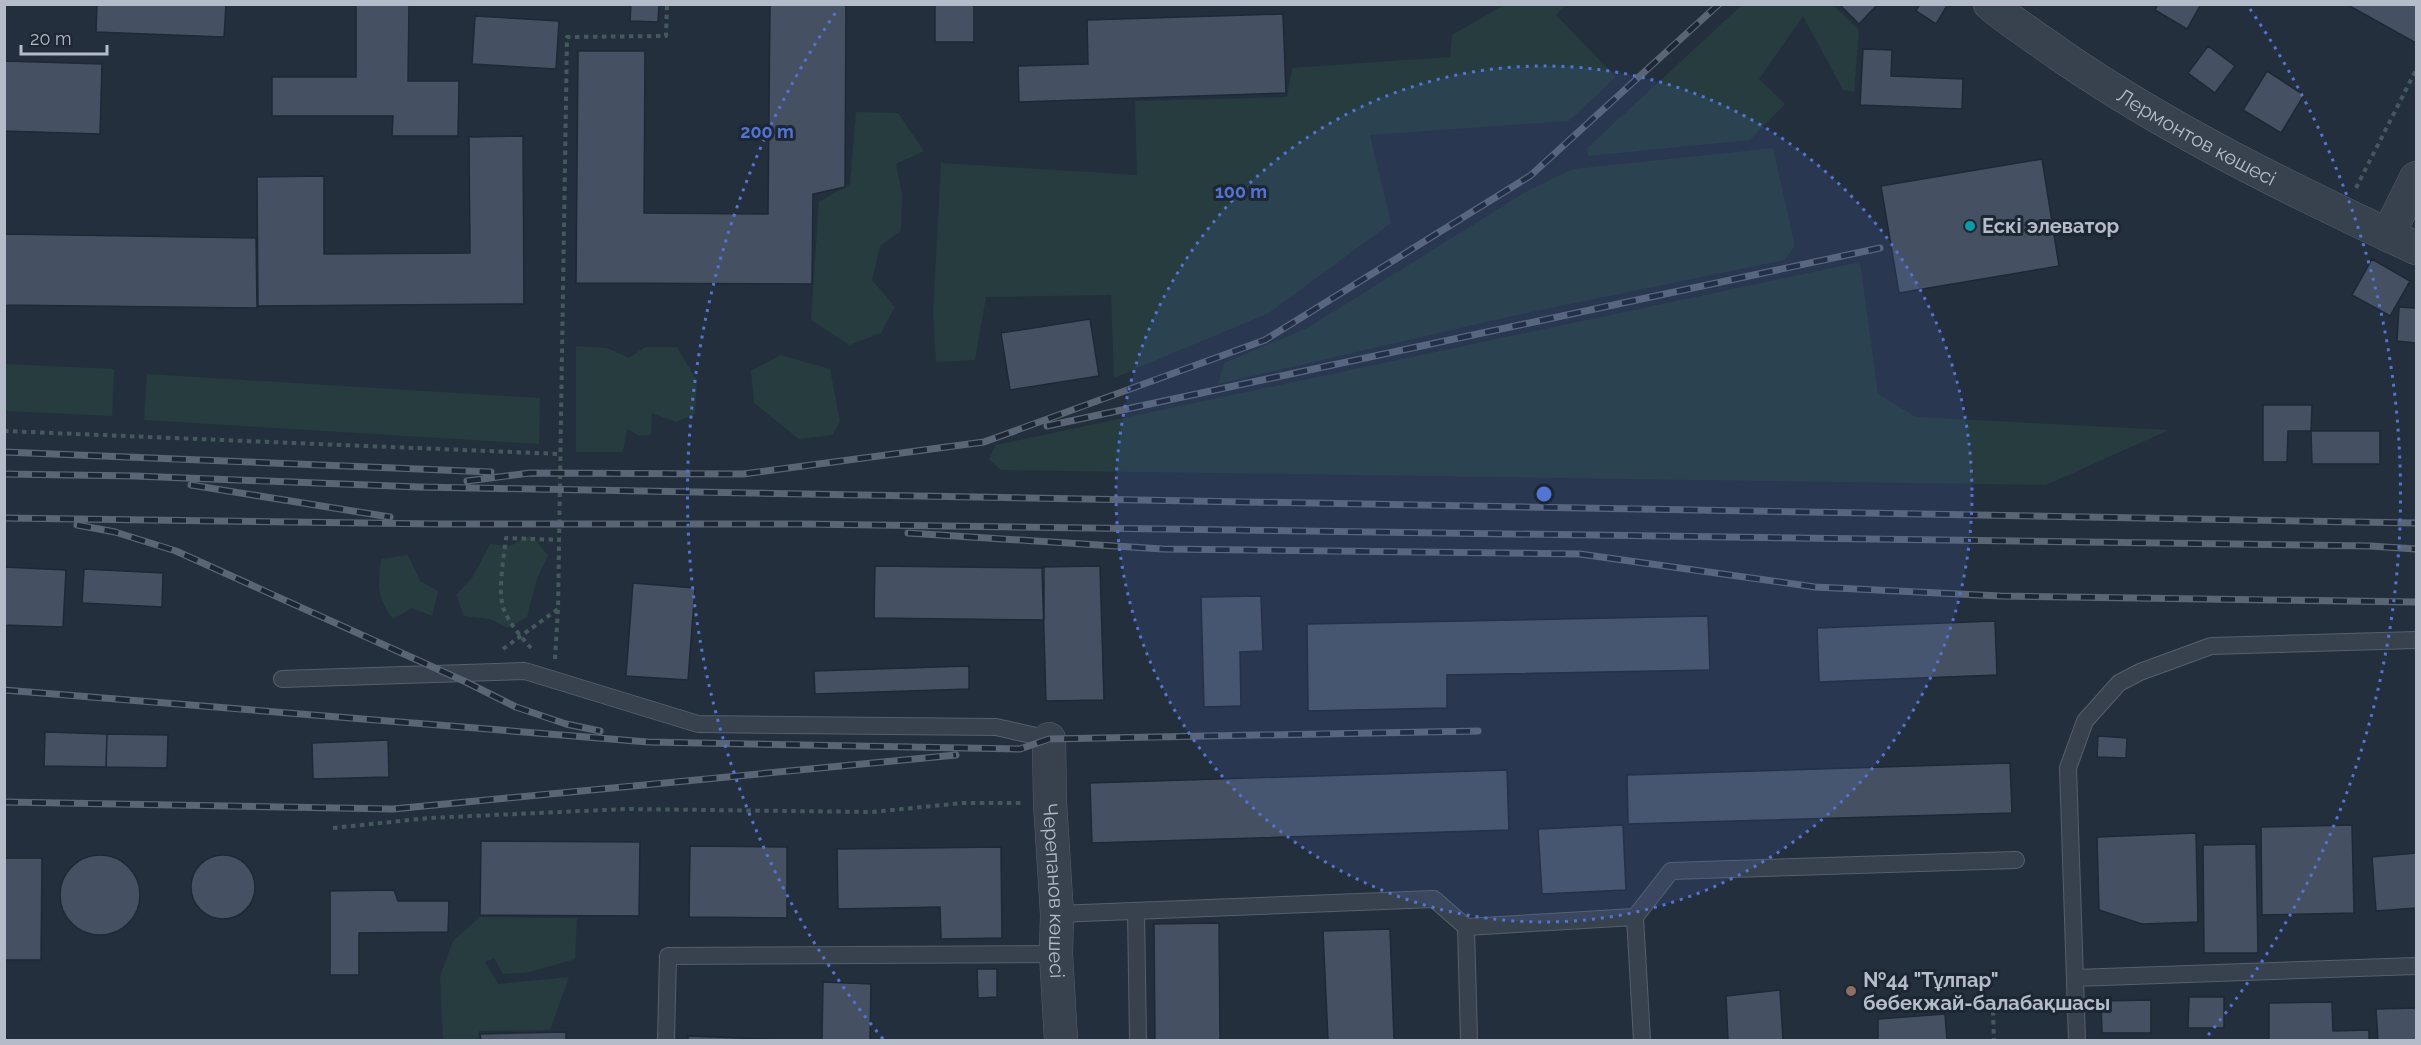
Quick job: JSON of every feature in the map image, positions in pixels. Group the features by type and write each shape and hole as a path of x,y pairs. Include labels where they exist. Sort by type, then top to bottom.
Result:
{"street":[{"name":"Лермонтов көшесі","path":"1990,4 2112,90 2234,159 2343,215 2402,241"},
{"path":"2402,241 2416,178"},
{"name":"Черепанов көшесі","path":"1049,739 1061,1041"}],"lane":[{"path":"2077,1041 2068,768 2085,721 2119,683 2140,672 2211,646 2416,640"},
{"path":"282,679 525,671 554,673 698,724 996,727 1049,739"},
{"path":"1642,1041 1635,917 1671,871 2016,860"},
{"path":"1057,914 1434,899 1466,927 1635,917"},
{"path":"1136,911 1138,1041"},
{"path":"1466,927 1469,1041"},
{"path":"666,1041 668,956 1056,954"},
{"path":"2075,978 2416,966"}],"path":[{"path":"554,673 560,540 567,37 666,36 667,4"},
{"path":"2343,215 2416,70"},
{"path":"4,431 560,454"},
{"path":"554,673 520,636 503,608 502,576 506,538 560,540"},
{"path":"469,673 558,609"},
{"path":"333,828 429,818 626,809 872,812 963,803 1050,803"},
{"path":"1993,1011 1994,1041"}],"green space":[{"path":"1743,4 1833,5 1859,30 1854,92 1843,90 1803,16 1759,79 1785,104 1750,140 1589,156 1586,149"},
{"path":"1504,5 1566,5 1556,15 1616,77 1569,121 1370,135 1391,223 1269,313 1114,378 1111,295 986,297 975,360 936,362 933,315 941,163 1137,175 1135,101 1287,97 1292,68 1450,57 1452,35"},
{"path":"856,112 898,113 924,151 896,164 902,195 901,231 880,246 872,280 895,307 881,333 849,345 811,320 819,202 850,184"},
{"path":"1773,148 1795,246 1785,260 1517,315 1218,384 1224,363 1307,328 1529,190 1573,169"},
{"path":"1860,262 1878,394 1916,417 2169,430 2046,485 1001,470 989,459 996,445"},
{"path":"576,346 607,348 629,358 645,347 677,347 697,381 695,414 676,422 652,413 651,435 639,436 627,429 623,452 576,452"},
{"path":"780,355 830,369 840,422 832,435 799,439 754,403 751,371"},
{"path":"5,364 114,369 112,416 5,411"},
{"path":"147,374 540,398 539,444 144,420"},
{"path":"531,535 548,555 537,579 527,617 508,628 490,619 464,616 456,595 472,578 490,544 510,546"},
{"path":"408,555 420,581 438,591 432,616 412,608 393,619 381,597 379,577 381,559"},
{"path":"480,917 577,918 575,959 530,972 503,974 494,958 485,962 498,984 569,977 550,1030 479,1031 478,1040 443,1040 440,976 453,941"}],"building":[{"path":"97,4 226,4 224,37 96,32"},
{"path":"356,4 409,4 408,81 459,81 458,136 392,136 393,116 272,116 272,77 356,77"},
{"path":"631,4 659,4 658,22 630,21"},
{"path":"770,4 846,4 845,187 813,194 812,284 576,283 578,51 645,51 644,213 768,214"},
{"path":"935,4 974,4 974,42 935,42"},
{"path":"1839,4 1878,4 1859,24"},
{"path":"1920,4 1948,4 1936,24 1916,11"},
{"path":"2158,4 2201,4 2187,29 2155,10"},
{"path":"2346,4 2416,4 2416,43"},
{"path":"1283,14 1286,93 1019,102 1018,66 1088,64 1087,20"},
{"path":"475,16 559,21 556,69 472,64"},
{"path":"2208,46 2235,66 2215,93 2188,73"},
{"path":"1863,49 1892,50 1891,76 1963,79 1962,109 1860,105"},
{"path":"4,61 102,64 100,134 4,131"},
{"path":"2267,71 2304,95 2281,133 2243,110"},
{"path":"523,136 524,304 258,306 257,177 324,176 324,254 470,253 469,137"},
{"name":"Ескі элеватор","path":"2042,159 2059,266 1899,293 1881,186"},
{"path":"4,234 256,238 257,308 4,305"},
{"path":"2372,259 2410,281 2390,316 2352,295"},
{"path":"2399,307 2416,308 2416,343 2397,341"},
{"path":"1090,319 1099,376 1010,390 1001,333"},
{"path":"2263,405 2312,405 2311,431 2288,431 2287,462 2263,462"},
{"path":"2311,431 2380,431 2380,464 2312,464"},
{"path":"875,566 1044,568 1044,620 874,618"},
{"path":"1100,566 1104,700 1046,701 1042,567"},
{"path":"4,567 66,570 63,627 4,625"},
{"path":"84,569 163,573 162,607 82,603"},
{"path":"633,583 695,588 688,680 626,676"},
{"path":"1261,596 1263,651 1240,652 1241,706 1204,707 1201,597"},
{"path":"1708,616 1710,670 1447,675 1447,708 1308,711 1307,624"},
{"path":"1995,621 1997,675 1819,682 1817,628"},
{"path":"969,666 969,689 815,694 814,671"},
{"path":"45,732 107,734 106,767 44,766"},
{"path":"107,734 168,735 167,768 106,767"},
{"path":"2098,736 2127,738 2126,758 2097,757"},
{"path":"388,740 389,777 313,779 312,743"},
{"path":"2010,763 2012,813 1628,824 1627,775"},
{"path":"1507,770 1509,830 1092,843 1090,783"},
{"path":"1623,825 1626,890 1542,894 1538,829"},
{"path":"2352,825 2354,913 2262,915 2261,827"},
{"path":"2196,833 2198,922 2142,924 2099,910 2097,837"},
{"path":"481,841 640,842 639,916 480,915"},
{"path":"2256,844 2258,953 2204,953 2203,845"},
{"path":"690,846 787,847 787,918 689,917"},
{"path":"1001,847 1002,938 941,939 940,907 838,909 837,849"},
{"path":"2416,853 2416,908 2376,911 2372,857"},
{"path":"100,855 115,858 128,867 137,880 140,895 137,910 128,923 115,932 100,935 85,932 72,923 63,910 60,895 63,880 72,867 85,858"},
{"path":"223,855 241,861 249,869 255,887 249,905 241,913 223,919 205,913 197,905 191,887 197,869 205,861"},
{"path":"4,858 42,858 41,960 4,960"},
{"path":"394,890 398,901 449,901 448,932 359,933 359,975 330,975 330,891"},
{"path":"1219,923 1220,1040 1155,1040 1154,924"},
{"path":"1390,929 1394,1040 1328,1040 1323,931"},
{"path":"977,969 997,969 997,997 978,998"},
{"path":"823,982 871,984 870,1040 822,1040"},
{"path":"1780,990 1783,1040 1728,1040 1726,996"},
{"path":"2189,997 2224,997 2224,1028 2188,1028"},
{"path":"2151,1000 2151,1033 2102,1033 2101,1001"},
{"path":"2332,1002 2333,1031 2369,1030 2369,1040 2269,1040 2269,1003"},
{"path":"2416,1008 2416,1040 2378,1040 2376,1009"},
{"path":"1945,1014 1947,1040 1878,1040 1878,1019"},
{"path":"566,1032 566,1040 481,1040 480,1034"},
{"path":"688,1036 786,1040 688,1040"}],"railway":[{"path":"467,481 530,473 743,474 984,442 1265,340 1530,176 1719,4"},
{"path":"1047,426 1880,248"},
{"path":"4,452 491,472"},
{"path":"4,474 135,476 419,487 2416,523"},
{"path":"191,485 390,517"},
{"path":"4,518 437,524 803,524 2370,546 2416,549"},
{"path":"77,525 115,532 176,551 466,682 516,707 566,724 600,731"},
{"path":"908,533 1163,549 1580,554 1815,587 2000,596 2416,602"},
{"path":"4,690 648,742 1020,749 1049,739 1478,731"},
{"path":"4,802 393,809 956,755"}],"place":[{"name":"Ескі элеватор","path":"1970,226"},
{"name":"№44 \"Тұлпар\" бөбекжай-балабақшасы","path":"1851,991"}]}
